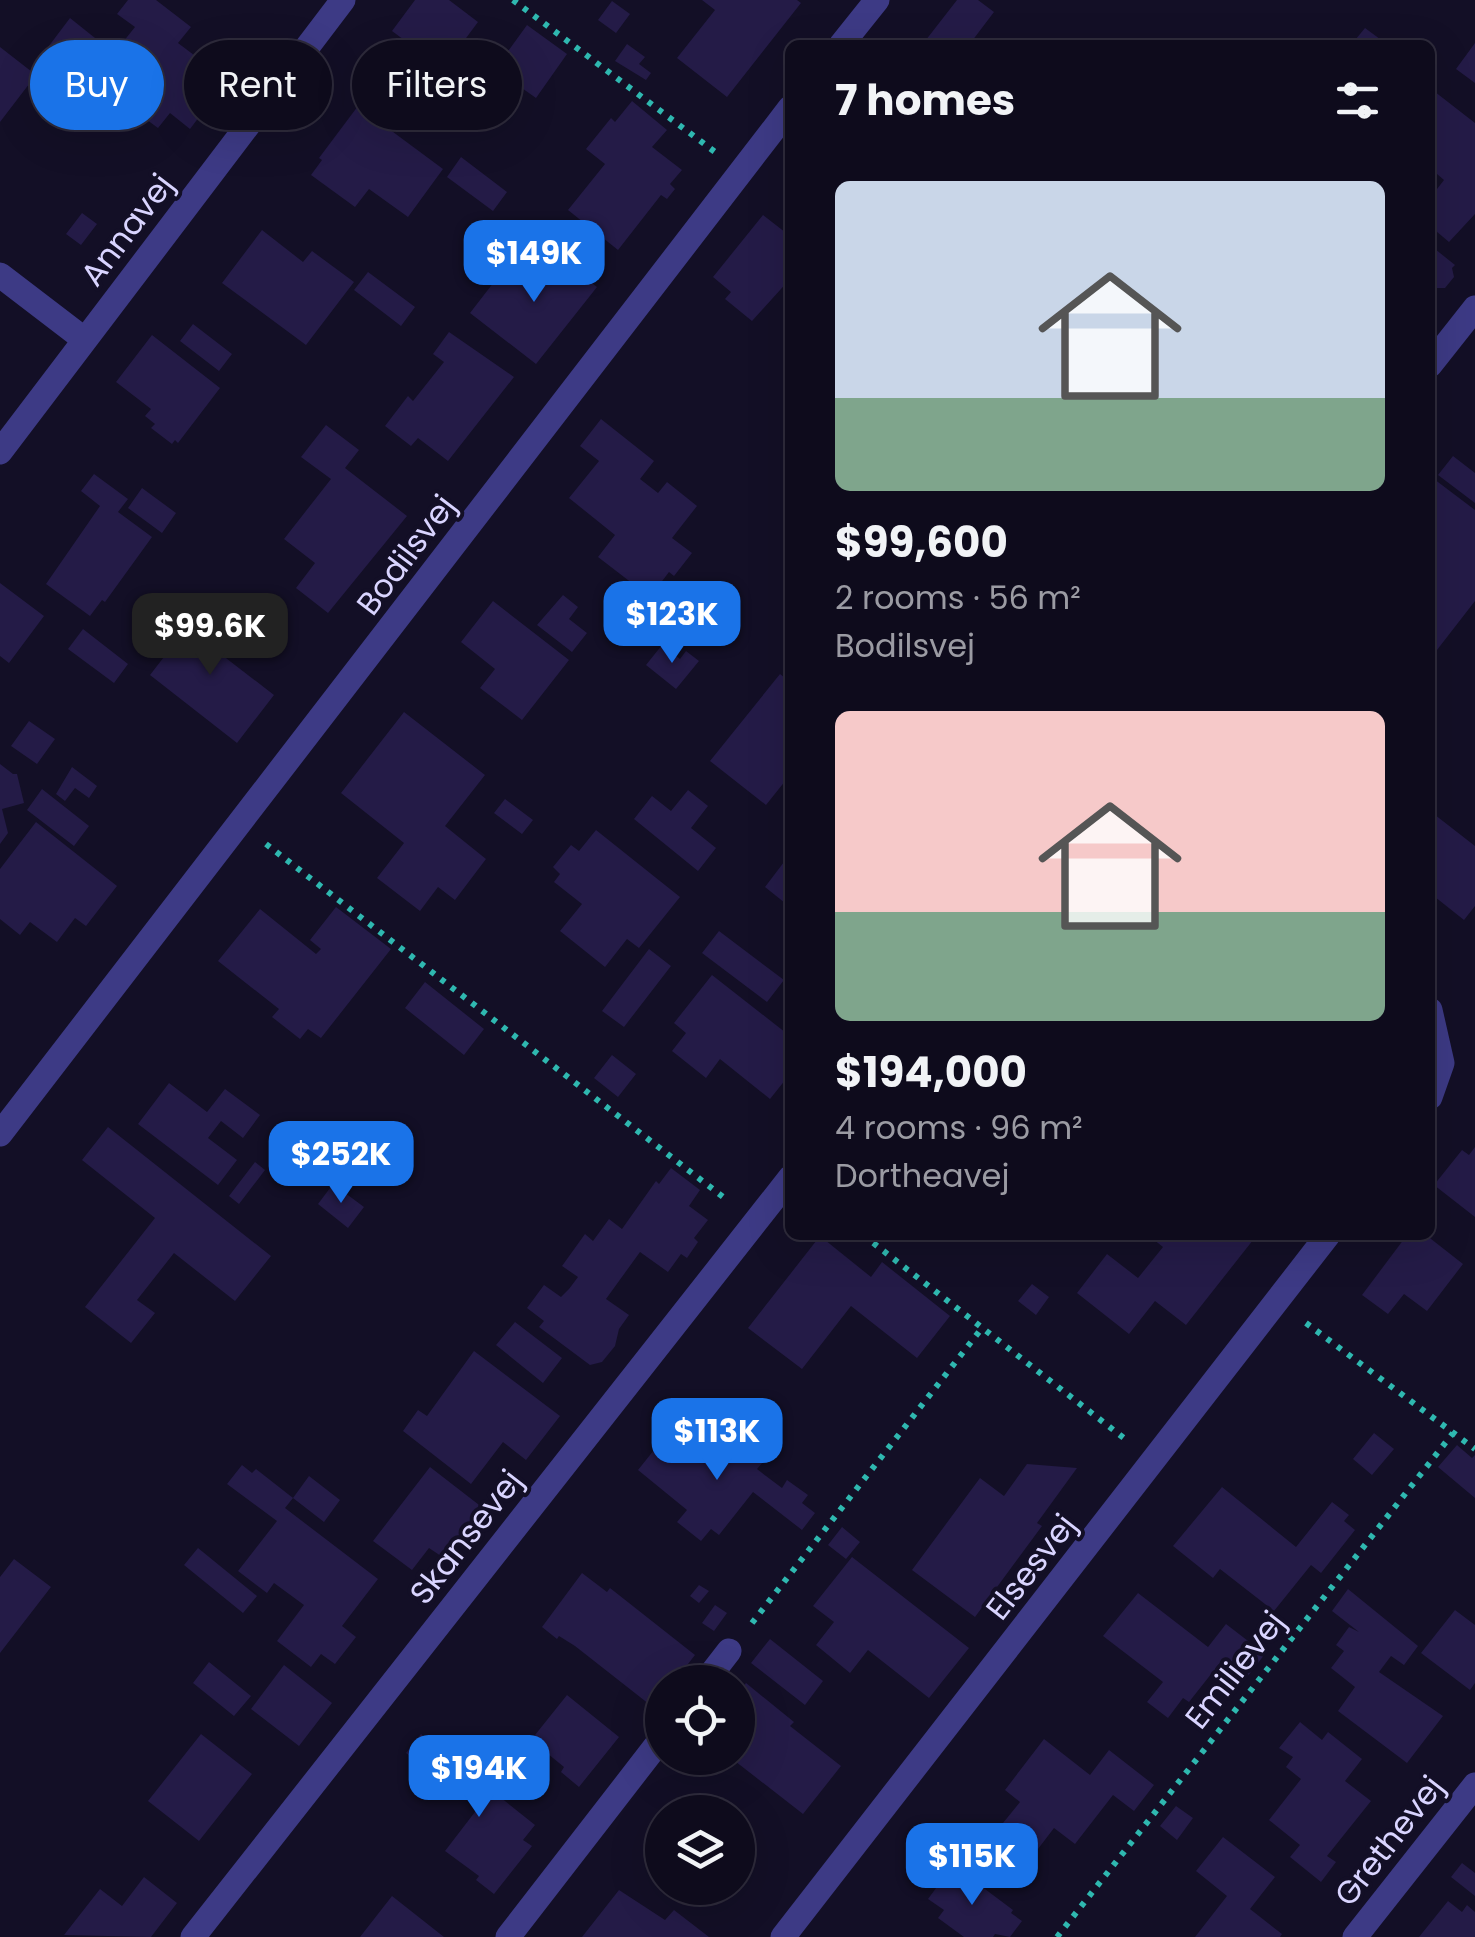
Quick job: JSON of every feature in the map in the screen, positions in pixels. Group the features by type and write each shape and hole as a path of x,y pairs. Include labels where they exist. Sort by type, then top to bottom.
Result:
{"street":[{"name":"Annavej","path":"0,452 343,0"},
{"path":"844,40 876,0"},
{"name":"Bodilsvej","path":"0,1134 785,114"},
{"path":"0,275 85,340"},
{"path":"1435,359 1475,308"},
{"path":"1435,1024 1442,1063 1435,1083"},
{"name":"Skansevej","path":"193,1937 785,1184"},
{"name":"Elsesvej","path":"784,1937 1324,1240"},
{"path":"719,1665 729,1652"},
{"path":"508,1937 645,1760"},
{"name":"Grethevej","path":"1355,1937 1475,1785"}],"path":[{"path":"513,0 740,171"},
{"path":"241,825 755,1222"},
{"path":"868,1240 1154,1461"},
{"path":"1277,1301 1475,1449"},
{"path":"729,1652 982,1328"},
{"name":"Emilievej","path":"1057,1937 1453,1433"}],"building":[{"path":"128,0 156,0 191,27 178,43 184,48 184,124 170,113 164,120 164,40 125,40 135,27 117,14"},
{"path":"415,0 449,0 478,22 465,40 404,40 392,31"},
{"path":"702,0 801,3 727,97 677,58 715,10"},
{"path":"957,0 978,0 994,12 973,40 926,40"},
{"path":"612,1 630,14 616,33 598,20"},
{"path":"70,18 95,38 93,40 53,40"},
{"path":"527,25 567,54 536,98 522,88 522,40 516,40"},
{"path":"1365,28 1381,40 1355,40"},
{"path":"1475,43 1475,83 1456,69"},
{"path":"627,44 645,57 639,64 651,73 646,80 615,61"},
{"path":"0,47 30,70 30,83 0,122"},
{"path":"1435,92 1475,123 1475,214 1449,242 1435,230 1435,192 1444,180 1435,172"},
{"path":"632,101 667,130 652,147 682,170 670,184 675,189 667,199 661,195 618,250 568,210 605,164 586,149 611,118 615,122"},
{"path":"352,114 352,130 390,130 443,169 408,217 369,189 355,207 311,175 322,160 319,158"},
{"path":"461,157 507,192 493,211 447,177"},
{"path":"82,213 97,224 81,245 66,234"},
{"path":"763,215 785,232 785,285 752,321 725,299 731,292 713,277"},
{"path":"262,230 303,262 312,251 354,282 306,345 222,283"},
{"path":"548,249 597,287 536,364 470,313 504,269 522,283"},
{"path":"1435,249 1455,265 1454,277 1445,288 1435,288"},
{"path":"368,272 415,307 401,326 354,290"},
{"path":"193,324 232,354 219,371 180,341"},
{"path":"449,332 514,377 448,461 418,438 411,446 385,426 408,396 413,401 444,362 433,354"},
{"path":"152,335 220,388 178,443 175,440 172,444 151,428 155,424 145,416 151,409 116,382"},
{"path":"601,419 654,461 640,479 658,493 667,482 697,506 672,538 692,553 674,576 669,572 650,597 598,557 615,535 569,498 599,461 580,446"},
{"path":"326,425 359,450 345,468 407,516 328,613 296,588 315,563 284,539 331,479 301,457"},
{"path":"1453,456 1475,473 1475,503 1438,475"},
{"path":"94,474 128,499 118,512 152,537 105,602 102,600 90,616 46,584 100,506 81,491"},
{"path":"1435,480 1475,510 1475,601 1435,653"},
{"path":"142,488 176,513 162,533 128,508"},
{"path":"0,583 44,616 9,663 0,656"},
{"path":"563,595 578,607 569,619 587,633 572,652 537,625"},
{"path":"493,601 569,660 522,720 480,688 495,669 461,642"},
{"path":"188,603 221,629 209,645 274,695 237,743 150,675 184,631 173,622"},
{"path":"83,629 128,664 114,683 68,649"},
{"path":"662,645 680,659 686,651 699,661 676,689 646,665"},
{"path":"780,674 785,678 785,781 766,805 710,761"},
{"path":"404,712 485,775 445,826 486,859 455,900 438,887 420,911 377,878 404,843 341,793"},
{"path":"29,721 55,739 37,764 11,746"},
{"path":"0,764 17,774 24,803 2,809 8,833 0,844"},
{"path":"72,767 97,786 89,798 75,788 65,801 56,794"},
{"path":"42,789 89,826 74,846 27,810"},
{"path":"688,790 708,806 691,828 716,848 698,871 634,819 652,796 671,811"},
{"path":"505,799 533,820 522,834 494,813"},
{"path":"1435,815 1475,846 1475,906 1464,920 1435,897"},
{"path":"36,822 117,886 86,926 75,918 57,942 30,922 20,935 0,919 0,869"},
{"path":"596,830 680,897 639,948 627,939 605,967 560,931 582,904 554,882 560,874 553,867 571,845 579,851"},
{"path":"784,862 785,903 765,887"},
{"path":"336,907 391,949 321,1038 308,1029 300,1039 272,1017 279,1009 218,961 260,909 316,954 321,949 310,940"},
{"path":"719,931 784,980 767,1002 702,953"},
{"path":"649,949 671,966 624,1027 602,1011"},
{"path":"712,975 785,1032 785,1080 770,1099 720,1059 706,1078 672,1051 686,1033 674,1023"},
{"path":"425,982 484,1029 464,1055 405,1008"},
{"path":"612,1055 636,1074 618,1097 594,1078"},
{"path":"169,1083 207,1112 225,1089 260,1115 243,1138 221,1121 208,1138 237,1160 218,1185 138,1124"},
{"path":"108,1127 271,1256 235,1301 174,1253 137,1300 155,1313 131,1343 85,1307 155,1218 82,1160"},
{"path":"1475,1147 1475,1217 1435,1186 1462,1150 1469,1155"},
{"path":"255,1162 265,1170 239,1204 229,1196"},
{"path":"671,1168 700,1190 689,1206 708,1220 694,1238 698,1242 687,1258 681,1254 668,1272 640,1252 606,1299 629,1315 619,1329 615,1346 602,1362 590,1365 539,1327 544,1321 527,1308 544,1285 561,1297 578,1277 562,1266 585,1234 593,1241 609,1219 622,1229 656,1181 659,1184"},
{"path":"333,1184 364,1207 348,1228 318,1204"},
{"path":"817,1240 825,1240 871,1277 882,1262 950,1316 917,1358 851,1306 802,1369 748,1328"},
{"path":"1154,1240 1253,1240 1186,1325 1155,1301 1129,1334 1077,1293 1107,1254 1138,1278 1163,1247"},
{"path":"1403,1240 1432,1240 1463,1264 1427,1311 1404,1294 1388,1314 1362,1295"},
{"path":"1032,1284 1049,1297 1036,1315 1018,1301"},
{"path":"515,1322 562,1358 543,1383 496,1345"},
{"path":"474,1351 560,1416 526,1460 503,1442 471,1484 403,1431 418,1410 427,1416"},
{"path":"674,1425 711,1455 729,1434 763,1462 757,1469 766,1476 782,1488 787,1480 808,1495 802,1503 815,1513 802,1530 753,1492 719,1535 711,1529 701,1541 677,1522 687,1510 638,1470"},
{"path":"1374,1433 1394,1449 1372,1475 1353,1459"},
{"path":"1457,1445 1472,1458 1475,1455 1475,1498 1438,1467"},
{"path":"1027,1464 1077,1468 1037,1523 1042,1526 975,1617 912,1570 980,1478 1004,1496"},
{"path":"242,1465 252,1473 256,1469 293,1498 285,1508 378,1579 342,1626 356,1637 335,1664 321,1654 311,1667 277,1641 304,1605 274,1583 267,1593 238,1571 277,1521 227,1484"},
{"path":"430,1467 483,1508 444,1558 429,1548 412,1570 373,1541"},
{"path":"309,1476 340,1500 324,1522 293,1498"},
{"path":"1222,1487 1296,1547 1332,1502 1349,1515 1344,1521 1355,1530 1321,1573 1311,1565 1274,1611 1220,1569 1213,1578 1173,1546"},
{"path":"842,1527 860,1542 846,1559 828,1545"},
{"path":"198,1548 257,1596 243,1613 184,1565"},
{"path":"852,1557 969,1648 929,1698 868,1650 850,1673 816,1645 834,1622 813,1606"},
{"path":"14,1559 51,1587 0,1653 0,1577"},
{"path":"582,1573 607,1592 610,1588 695,1655 687,1665 645,1665 645,1701 575,1646 542,1627"},
{"path":"699,1585 709,1591 699,1603 690,1596"},
{"path":"1348,1589 1418,1646 1404,1665 1391,1656 1379,1672 1443,1716 1407,1763 1338,1711 1355,1687 1331,1668 1344,1651 1336,1645 1349,1627 1359,1632 1332,1611"},
{"path":"1138,1593 1208,1647 1226,1624 1265,1654 1247,1677 1223,1659 1189,1702 1183,1698 1168,1718 1147,1702 1163,1682 1103,1636"},
{"path":"715,1605 727,1613 714,1631 702,1623"},
{"path":"1455,1610 1475,1625 1475,1683 1470,1690 1421,1653"},
{"path":"770,1639 823,1681 805,1705 751,1663"},
{"path":"209,1662 251,1696 234,1716 193,1683"},
{"path":"284,1665 332,1703 299,1746 251,1709"},
{"path":"755,1690 794,1722 790,1726 841,1766 803,1814 753,1775"},
{"path":"567,1695 619,1737 579,1787 561,1772 564,1767 531,1740"},
{"path":"1300,1722 1322,1740 1328,1732 1362,1759 1345,1781 1371,1801 1327,1856 1336,1862 1321,1882 1290,1857 1300,1845 1269,1820 1301,1779 1286,1767 1293,1757 1279,1748"},
{"path":"201,1734 252,1774 199,1841 148,1801"},
{"path":"421,1734 535,1825 523,1840 532,1846 494,1894 476,1880 479,1876 445,1851 478,1808 406,1753"},
{"path":"1044,1739 1090,1775 1109,1750 1154,1785 1134,1811 1113,1795 1075,1844 1054,1828 1038,1849 1003,1823 1020,1802 1005,1790"},
{"path":"492,1751 532,1781 518,1799 479,1769"},
{"path":"1176,1806 1193,1818 1177,1840 1160,1826"},
{"path":"1223,1837 1275,1877 1250,1909 1282,1934 1280,1937 1195,1937 1227,1896 1196,1871"},
{"path":"1462,1863 1475,1873 1475,1896 1451,1877"},
{"path":"953,1865 1022,1921 1010,1937 964,1937 938,1918 944,1910 928,1899"},
{"path":"144,1877 177,1903 151,1937 64,1935 100,1889 122,1906"},
{"path":"619,1890 665,1920 674,1910 709,1937 582,1937"},
{"path":"392,1896 444,1937 360,1937"},
{"path":"1448,1901 1462,1912 1467,1905 1475,1912 1475,1937 1419,1937"}]}
